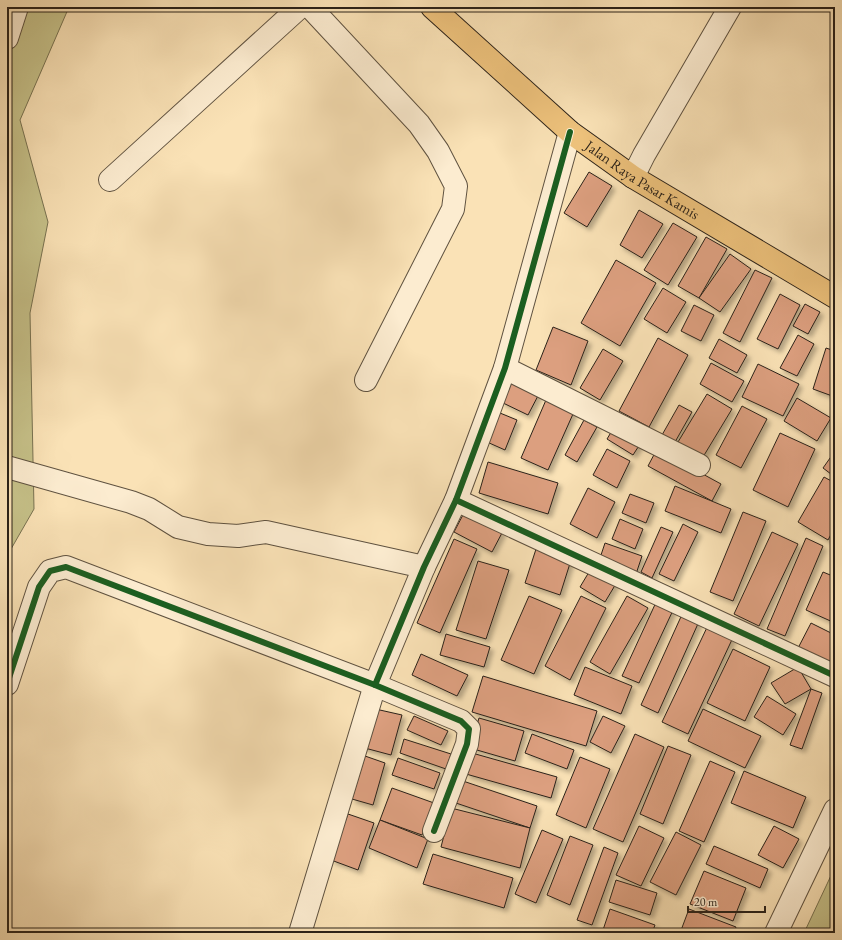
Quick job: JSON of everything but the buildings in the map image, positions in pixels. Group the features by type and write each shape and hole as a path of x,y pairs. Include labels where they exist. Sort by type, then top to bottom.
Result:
{"main road":[{"name":"Jalan Raya Pasar Kamis","path":"432,7 570,132 633,177 835,297"}],"street":[{"path":"7,38 17,7"},
{"path":"110,180 300,7"},
{"path":"310,7 419,124 438,151 456,186 452,209 366,380"},
{"path":"633,177 730,7"},
{"path":"300,933 375,685 424,567 456,500 505,368 570,132"},
{"path":"505,368 699,465"},
{"path":"7,467 131,502 149,509 178,527 208,534 238,536 266,532 424,567"},
{"path":"456,500 835,676"},
{"path":"7,684 38,587 50,571 66,567 375,685 461,721 469,729 467,744 434,831"},
{"path":"776,933 835,810"}],"shaded area":[{"path":"7,7 69,7 20,120 48,222 30,313 34,509 7,556"},
{"path":"835,867 835,933 804,933"}],"cycle path":[{"path":"375,685 424,567 456,500 505,368 570,132"},
{"path":"456,500 835,676"},
{"path":"7,684 39,587 50,571 66,567 375,685 461,721 469,729 467,744 434,831"}]}
